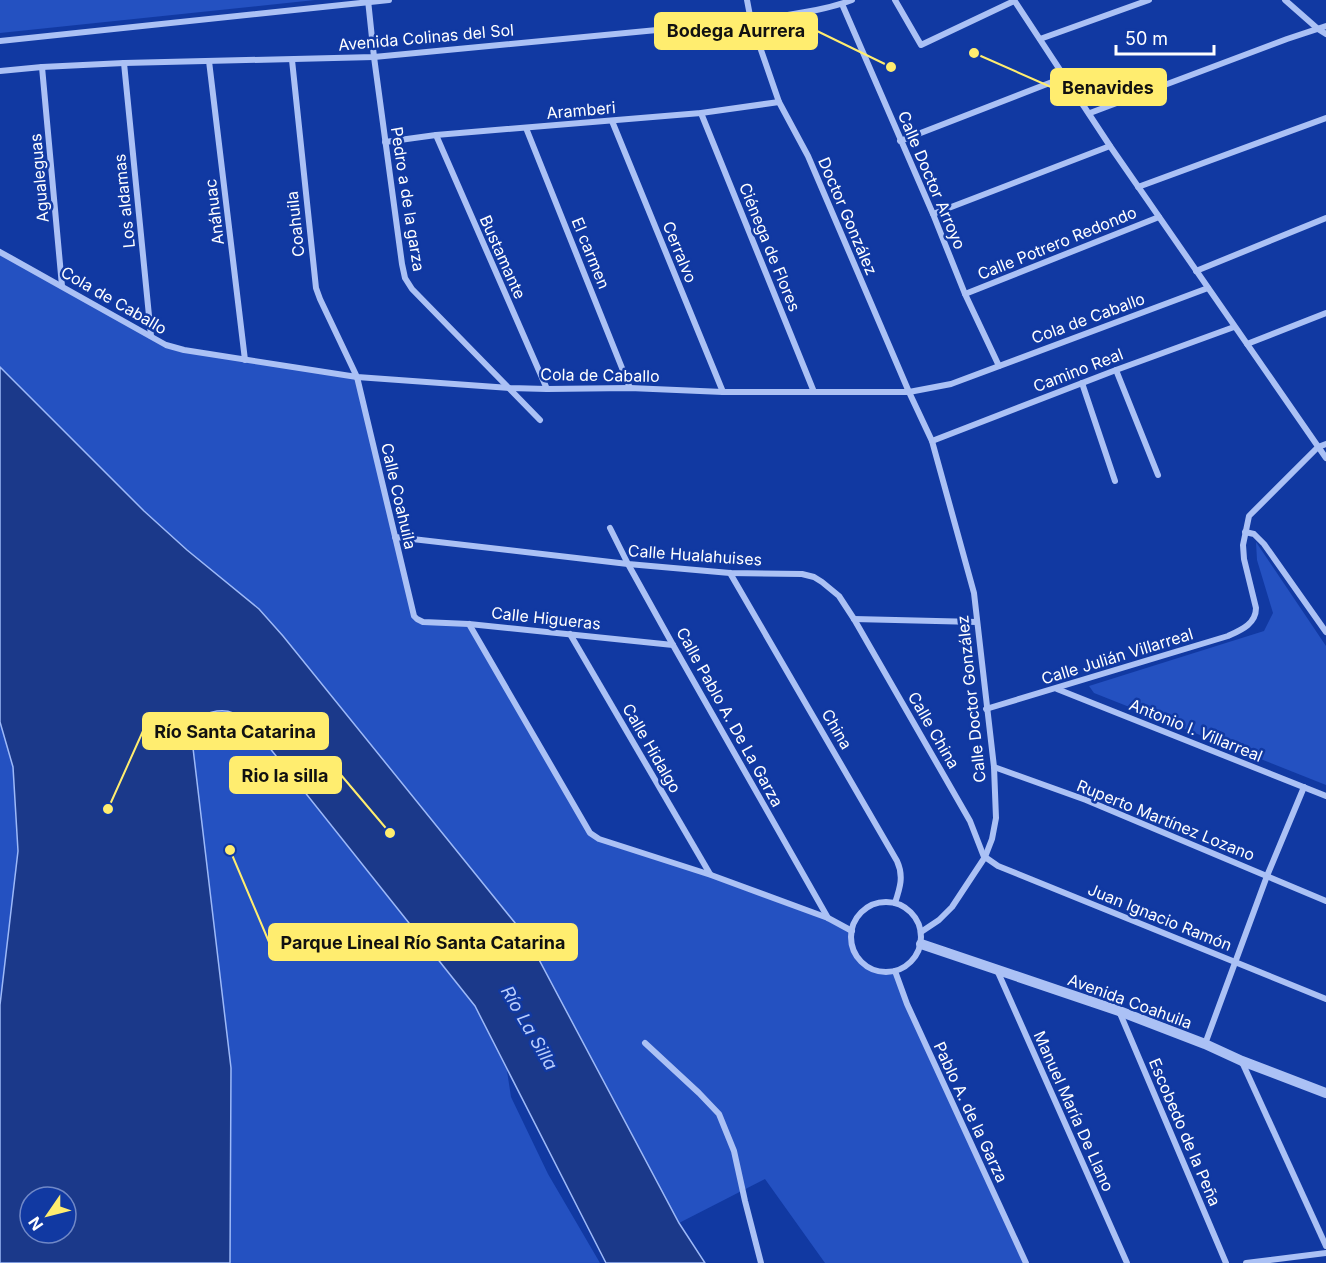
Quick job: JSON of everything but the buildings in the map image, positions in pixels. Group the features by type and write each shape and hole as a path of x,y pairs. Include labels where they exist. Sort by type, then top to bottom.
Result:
{"street":[{"path":"0,41 389,0"},
{"name":"Doctor González","path":"747,0 750,21 779,102 808,156 932,441"},
{"name":"Avenida Colinas del Sol","path":"0,71 124,63 374,57 750,21 842,4 852,0"},
{"path":"895,0 921,45 1014,0 1110,146 1326,458"},
{"path":"1040,39 1149,0"},
{"path":"1285,0 1318,29 1326,33"},
{"name":"Pedro a de la garza","path":"369,1 385,142 405,278 412,289 540,420"},
{"name":"Calle Doctor Arroyo","path":"842,4 965,294 999,366"},
{"path":"1090,113 1326,26"},
{"name":"Coahuila","path":"292,60 316,288 357,377"},
{"name":"Anáhuac","path":"209,61 245,360"},
{"name":"Los aldamas","path":"124,63 151,336"},
{"name":"Agualeguas","path":"42,67 62,286"},
{"path":"900,141 1065,77"},
{"name":"Aramberi","path":"385,142 436,135 702,113 779,102"},
{"name":"Ciénega de Flores","path":"702,113 814,392"},
{"name":"Calle Potrero Redondo","path":"1138,187 1326,118"},
{"name":"Cerralvo","path":"612,121 723,393"},
{"name":"El carmen","path":"526,128 630,388"},
{"name":"Bustamante","path":"436,135 547,389"},
{"path":"933,214 1110,146"},
{"name":"Calle Potrero Redondo","path":"965,294 1159,217"},
{"path":"1196,271 1326,218"},
{"name":"Cola de Caballo","path":"0,252 166,345 184,350 357,377 547,389 630,388 723,393 909,392 951,384 1209,288"},
{"path":"1247,344 1326,313"},
{"name":"Camino Real","path":"932,441 1234,327"},
{"path":"1116,370 1158,475"},
{"name":"Calle Coahuila","path":"357,377 413,612 417,619"},
{"path":"1082,383 1116,481"},
{"name":"Calle Doctor González","path":"921,938 952,907 985,857 992,839 996,818 994,768 974,593 932,441"},
{"path":"1326,444 1318,447 1252,512 1245,532 1254,534 1264,544 1326,632"},
{"name":"Calle Pablo A. De La Garza","path":"610,528 628,564 828,918"},
{"name":"Calle Julián Villarreal","path":"986,709 1242,630 1253,621 1256,615 1244,559 1245,532"},
{"name":"Calle Hualahuises","path":"395,537 628,564 730,573 802,574 814,577 839,596 854,619"},
{"name":"China","path":"730,573 897,861 902,879 895,903"},
{"name":"Calle Higueras","path":"417,619 423,622 469,624 674,645"},
{"path":"854,619 977,622"},
{"name":"Calle China","path":"854,619 970,821 985,857"},
{"path":"469,624 587,831 599,838 711,875 828,918 852,932"},
{"name":"Calle Hidalgo","path":"570,634 711,875"},
{"name":"Antonio I. Villarreal","path":"1056,689 1326,796"},
{"name":"Ruperto Martínez Lozano","path":"994,768 1086,800 1326,901"},
{"path":"1205,1044 1304,787"},
{"name":"Juan Ignacio Ramón","path":"985,857 998,866 1326,999"},
{"path":"895,903 915,917 921,938 917,954 910,963 895,971 882,972 865,965 857,956 852,932 860,914 870,906 895,903"},
{"name":"Avenida Coahuila","path":"921,938 997,969 1119,1011 1205,1044 1326,1094"},
{"name":"Manuel María De Llano","path":"997,969 1127,1263"},
{"name":"Pablo A. de la Garza","path":"895,971 907,1004 1026,1263"},
{"name":"Escobedo de la Peña","path":"1119,1011 1226,1263"},
{"path":"645,1043 699,1093 718,1114 734,1151 761,1263"},
{"path":"1242,1061 1326,1246"},
{"path":"1246,1263 1326,1252"}],"shaded area":[{"path":"0,0 315,0 0,33"},
{"path":"0,252 166,345 357,377 417,619 469,624 592,835 828,918 852,931 855,949 869,967 895,971 1026,1263 825,1263 765,1179 679,1223 528,939 485,925 511,1097 548,1174 600,1263 0,1263"},
{"path":"1256,542 1326,646 1326,785 1094,693 1089,686 1264,631 1273,613 1257,560"}],"water":[{"name":"Río La Silla","path":"0,367 144,511 259,609 528,939 679,1223 705,1263 606,1263 475,1006 253,727 233,713 217,711 192,721 193,748 231,1068 230,1263 0,1263 0,1005 18,851 13,767 0,722"}],"place":[{"name":"Benavides","path":"974,53"},
{"name":"Bodega Aurrera","path":"891,67"},
{"name":"Río Santa Catarina","path":"108,809"},
{"name":"Rio la silla","path":"390,833"},
{"name":"Parque Lineal Río Santa Catarina","path":"230,850"}]}
